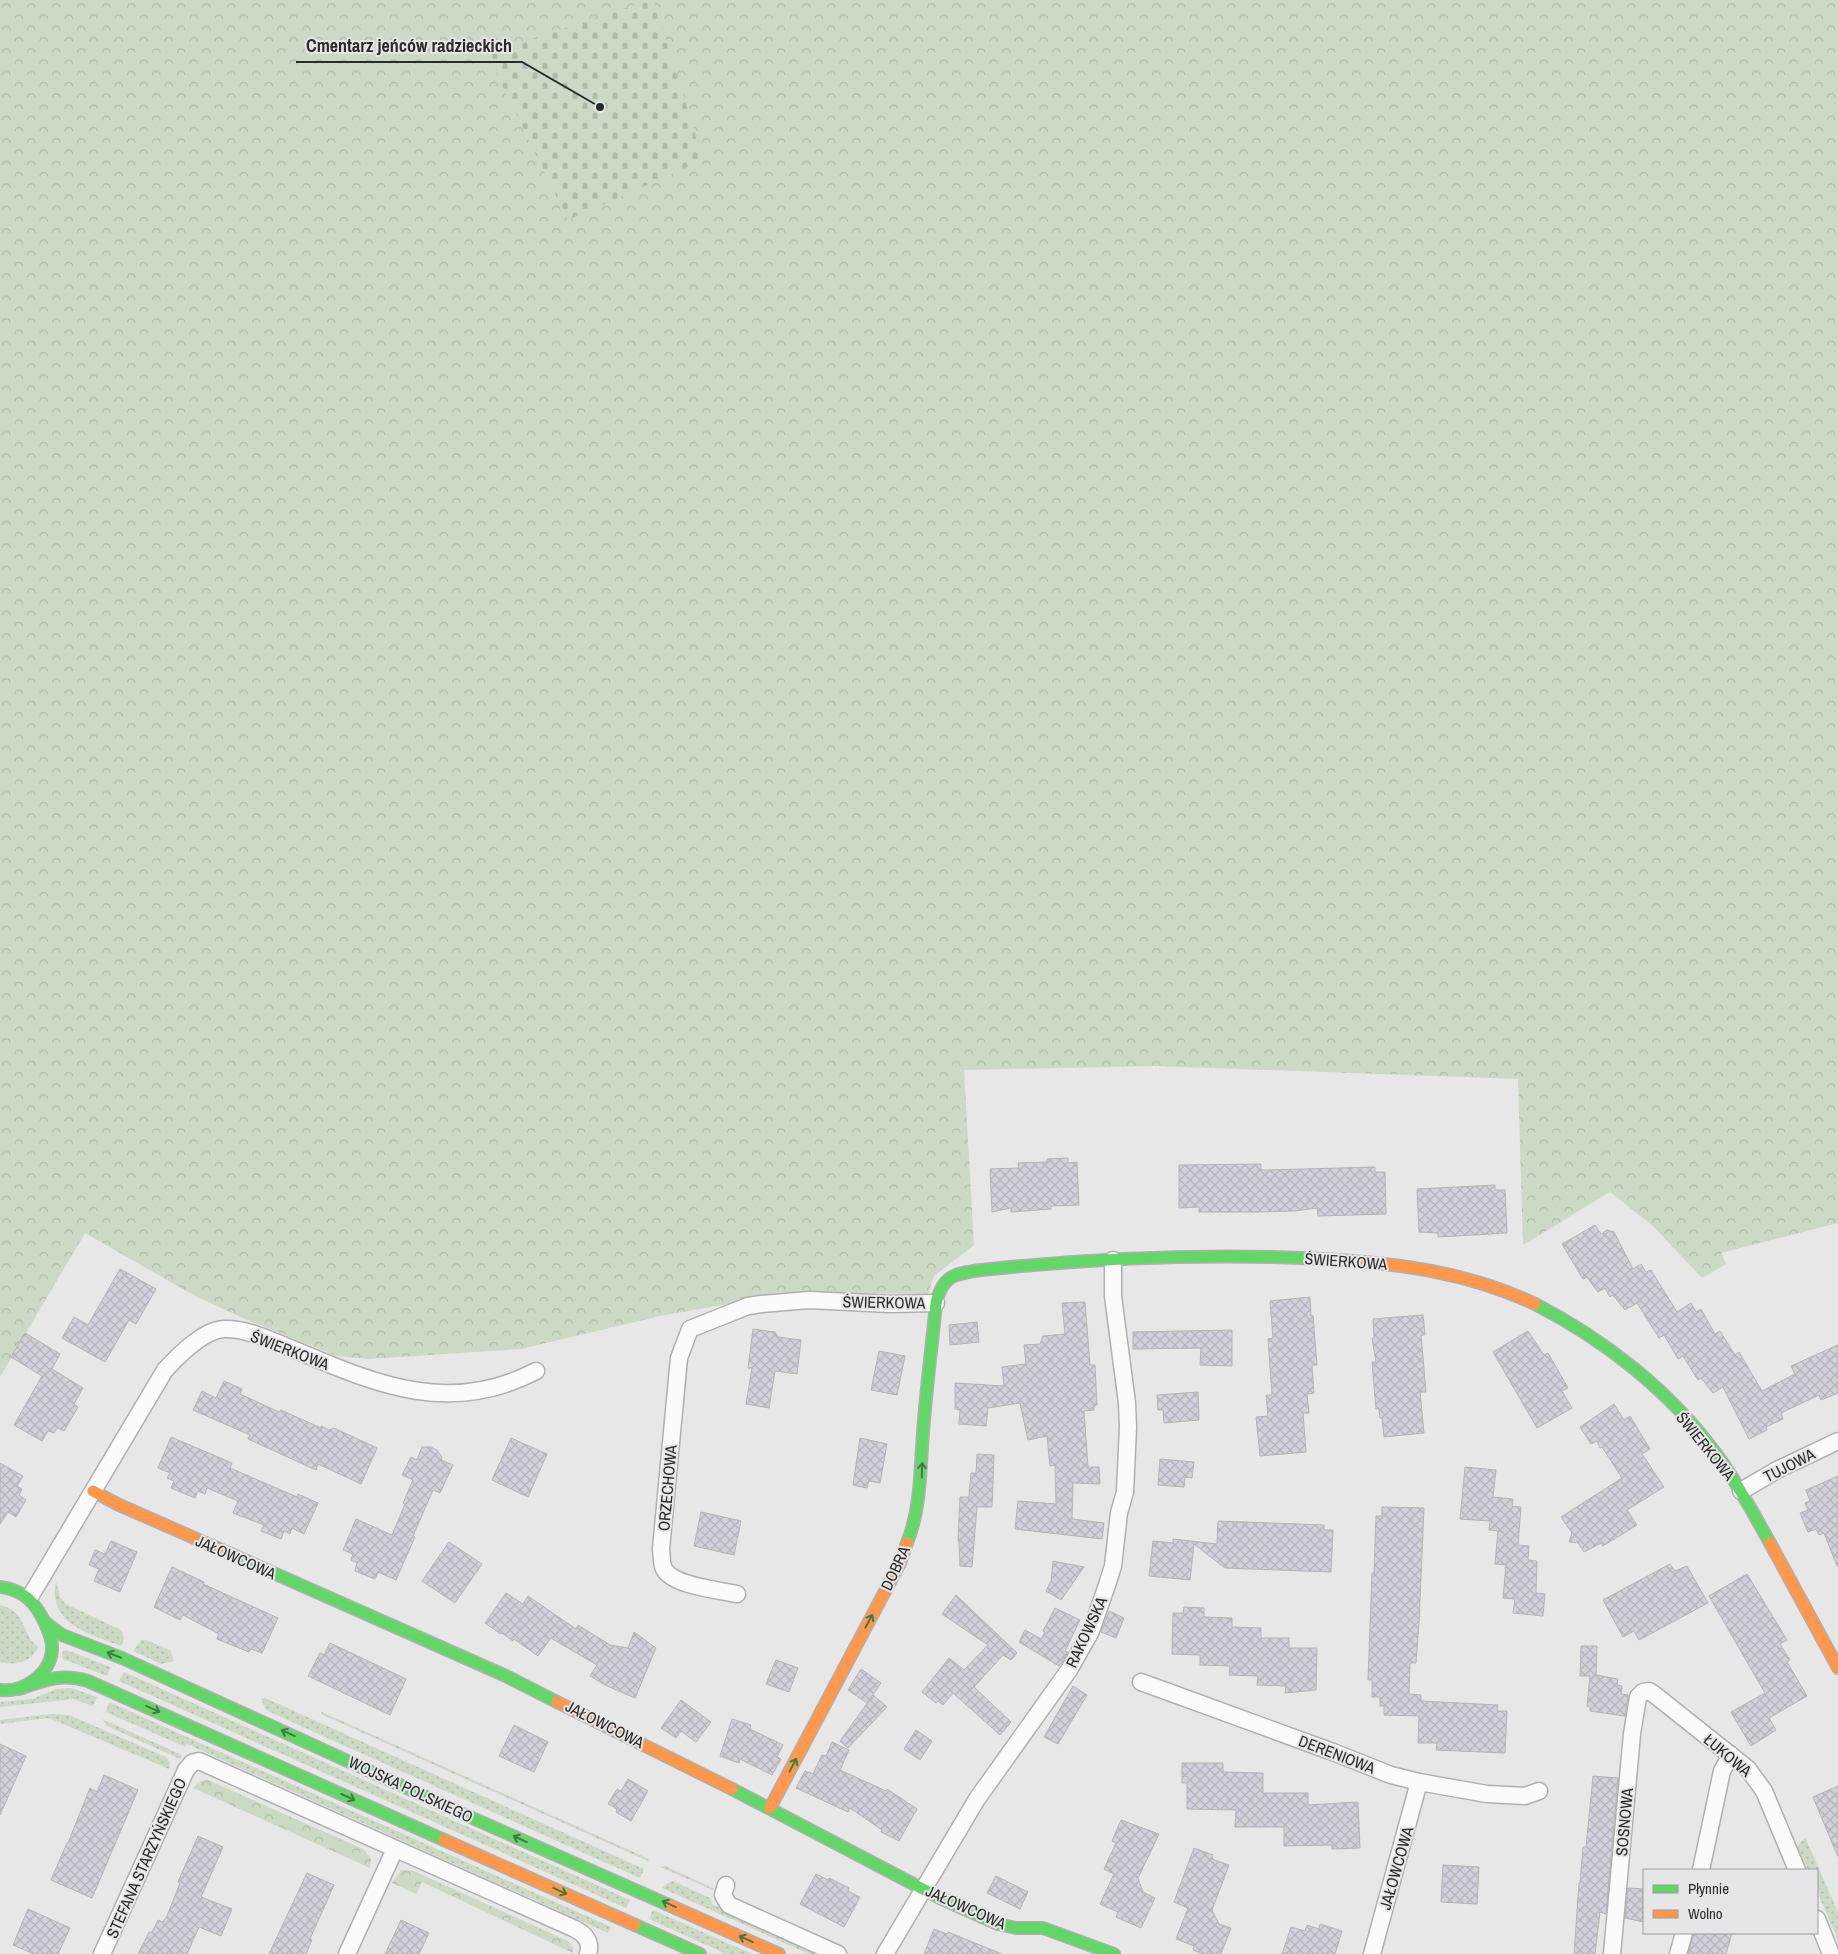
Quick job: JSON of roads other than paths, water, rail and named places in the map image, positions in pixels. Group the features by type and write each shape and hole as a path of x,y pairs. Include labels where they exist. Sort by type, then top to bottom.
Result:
{"street":[{"name":"ŚWIERKOWA","path":"690,1329 748,1306 761,1304 809,1300 890,1304 936,1303 940,1286 944,1280 953,1275 1062,1262 1210,1256 1341,1259 1399,1264 1478,1281 1520,1297 1584,1332 1641,1374 1704,1438 1741,1491 1838,1668"},
{"name":"RAKOWSKA","path":"885,1954 977,1799 1080,1652 1100,1607 1111,1574 1119,1513 1125,1492 1128,1427 1113,1296 1113,1260"},
{"name":"DOBRA","path":"770,1808 900,1563 915,1523 922,1480 923,1434 936,1303"},
{"name":"ŚWIERKOWA","path":"30,1597 165,1370 181,1353 200,1340 222,1329 258,1336 344,1372 411,1390 440,1394 478,1392 521,1379 536,1371"},
{"name":"ORZECHOWA","path":"690,1329 679,1358 662,1549 663,1567 668,1574 679,1581 738,1594"},
{"name":"TUJOWA","path":"1741,1491 1777,1470 1838,1441"},
{"name":"JAŁOWCOWA","path":"93,1491 134,1512 506,1676 770,1808 924,1890 998,1924 1016,1928 1043,1928 1114,1954"},
{"path":"0,1588 10,1588 30,1597 45,1622 52,1643 51,1656 44,1670 19,1689"},
{"name":"WOJSKA POLSKIEGO","path":"45,1622 62,1635 122,1658 779,1954"},
{"name":"WOJSKA POLSKIEGO","path":"0,1690 19,1689 58,1676 69,1676 88,1681 700,1954"},
{"name":"DERENIOWA","path":"1141,1682 1391,1775 1419,1782 1507,1796 1525,1796 1539,1791"},
{"name":"ŁUKOWA","path":"1643,1692 1649,1691 1655,1695 1748,1769 1764,1790 1797,1869"},
{"name":"SOSNOWA","path":"1612,1954 1632,1734 1638,1697 1643,1692"},
{"path":"1701,1869 1722,1771 1731,1755"},
{"name":"STEFANA STARZYŃSKIEGO","path":"102,1954 186,1770 192,1764 199,1761 395,1849"},
{"name":"JAŁOWCOWA","path":"1372,1954 1419,1782"},
{"path":"347,1954 395,1849 574,1928 582,1933 588,1949"},
{"path":"726,1885 723,1895 729,1905 838,1954"},
{"path":"1818,1922 1831,1954"},
{"path":"1678,1954 1684,1934"}],"place":[{"name":"Cmentarz jeńców radzieckich","path":"600,107"}]}
